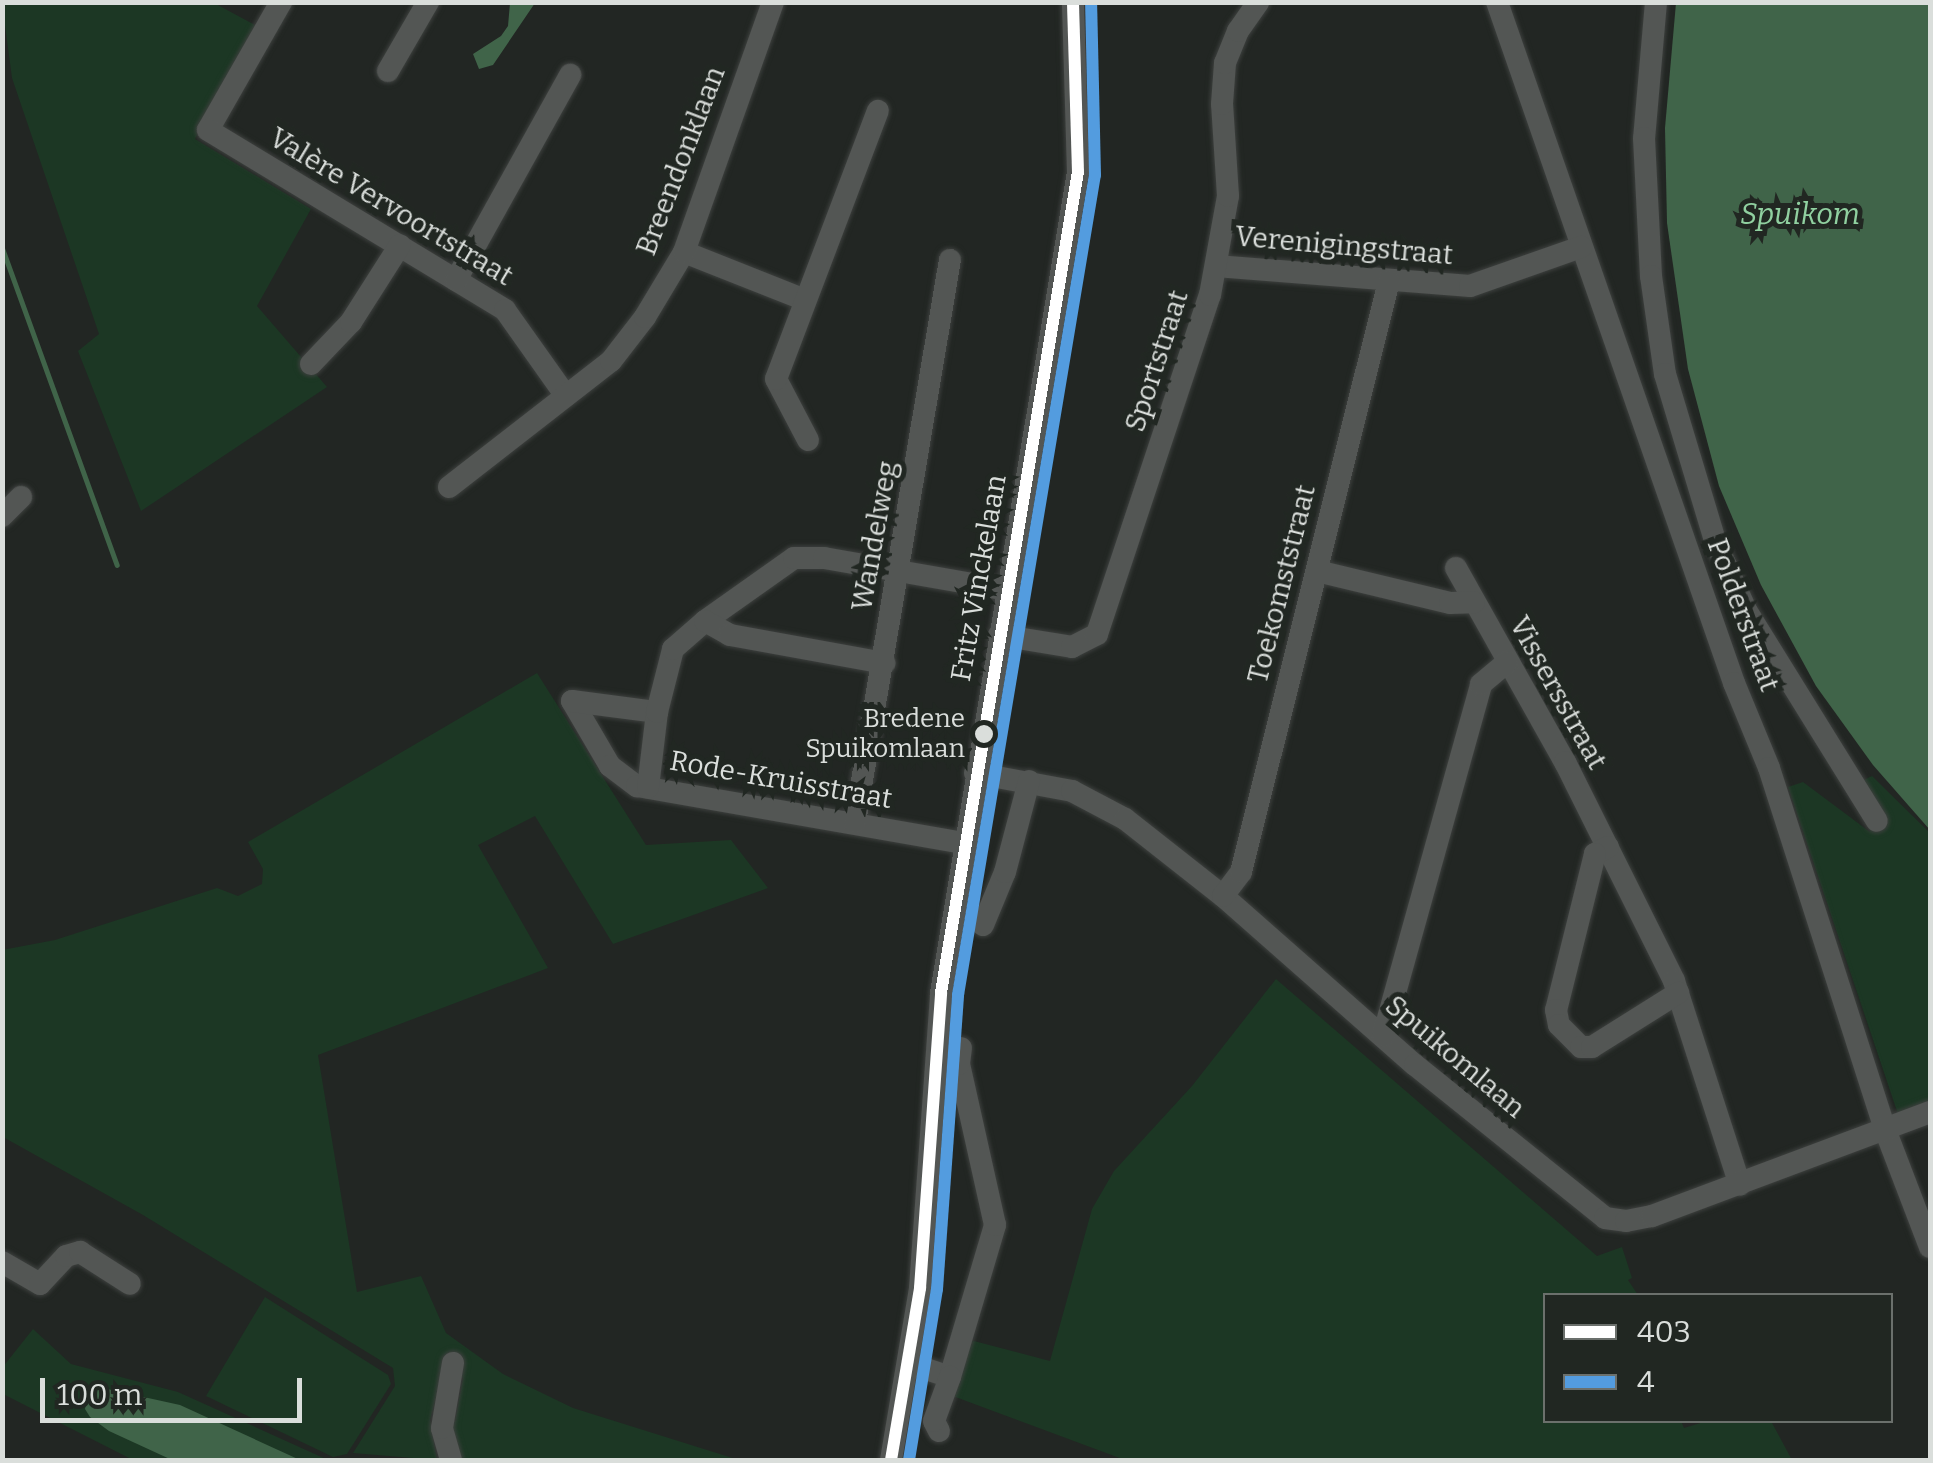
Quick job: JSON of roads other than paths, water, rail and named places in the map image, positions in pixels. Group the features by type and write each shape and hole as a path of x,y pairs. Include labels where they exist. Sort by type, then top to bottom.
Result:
{"street":[{"name":"Valère Vervoortstraat","path":"281,2 208,130 505,310 566,396"},
{"path":"388,71 428,2"},
{"name":"Breendonklaan","path":"449,487 611,361 645,316 684,252 773,2"},
{"name":"Fritz Vinckelaan","path":"891,1460 928,1206 934,1062 964,843 1078,172 1074,2"},
{"name":"Sportstraat","path":"999,635 1072,647 1096,634 1177,399 1216,266 1228,196 1222,104 1225,63 1238,31 1258,2"},
{"name":"Polderstraat","path":"1497,2 1734,682 1770,768 1779,810 1886,1132 1930,1248"},
{"path":"1656,2 1647,79 1645,172 1651,276 1665,374 1715,541 1746,610 1878,821"},
{"path":"456,280 570,75"},
{"path":"808,440 776,379 803,299 878,112"},
{"path":"311,364 351,322 400,245"},
{"name":"Verenigingstraat","path":"1216,266 1470,286 1581,247"},
{"path":"684,252 803,299"},
{"name":"Wandelweg","path":"855,822 950,260"},
{"name":"Toekomststraat","path":"1223,896 1241,872 1389,281"},
{"path":"2,516 21,498"},
{"path":"648,788 657,712 673,648 786,560 824,558 1007,590"},
{"name":"Vissersstraat","path":"1456,568 1608,847 1678,993 1740,1185"},
{"path":"1317,571 1450,603 1474,602"},
{"path":"705,620 730,635 884,663"},
{"path":"1382,1036 1481,684 1506,662"},
{"name":"Rode-Kruisstraat","path":"657,712 572,702 610,766 630,783 964,843"},
{"name":"Spuikomlaan","path":"975,773 1072,792 1113,812 1223,896 1382,1036 1605,1218 1639,1220 1886,1132 1930,1112"},
{"path":"983,925 1004,872 1028,781"},
{"path":"1608,847 1595,854 1556,1010 1560,1025 1582,1047 1592,1046 1678,993"},
{"path":"934,1062 960,1056 994,1224 934,1421 939,1431"},
{"path":"2,1262 40,1284 66,1256 80,1252 130,1284"},
{"path":"451,1460 442,1425 452,1363"},
{"path":"908,1364 950,1377"}],"water":[{"path":"510,3 535,3 493,65 479,69 473,54 501,36 508,26"},
{"name":"Spuikom","path":"1676,3 1930,3 1930,830 1873,765 1816,686 1761,585 1719,486 1688,369 1667,223 1665,128"},
{"path":"98,1387 180,1405 300,1460 172,1460 109,1431 90,1417 85,1409 88,1393"}],"waterway":[{"path":"2,248 117,565"}],"place":[{"name":"Bredene Spuikomlaan","path":"984,734"}]}
